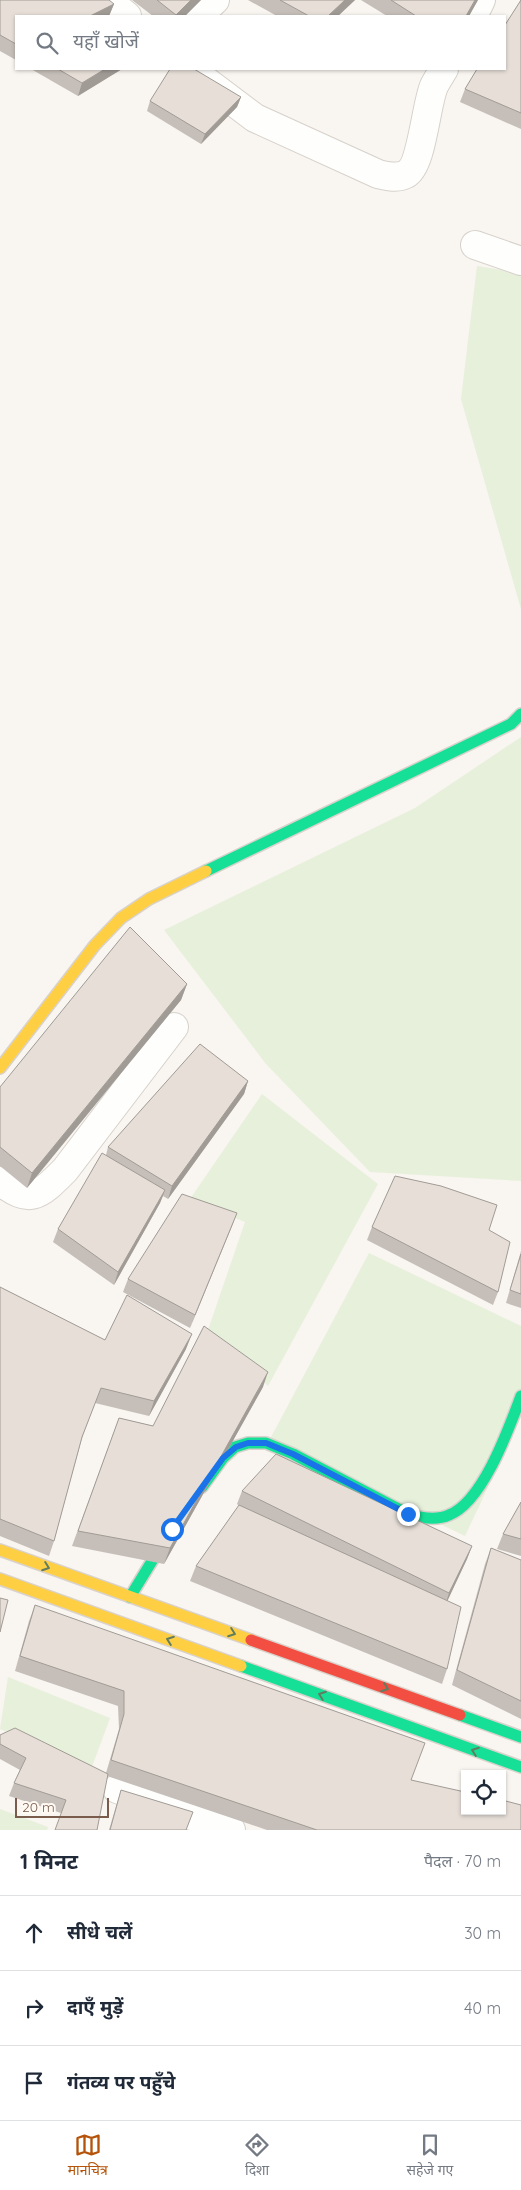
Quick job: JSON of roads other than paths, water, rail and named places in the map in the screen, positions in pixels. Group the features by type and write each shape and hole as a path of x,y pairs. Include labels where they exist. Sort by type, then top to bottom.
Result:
{"street":[{"path":"108,0 126,15"},
{"path":"199,15 215,0"},
{"path":"473,15 481,0"},
{"path":"191,70 255,118 378,174 394,177 406,174 413,167 418,155 434,86 443,70"},
{"path":"475,245 521,261"},
{"path":"0,1068 95,945 121,918 149,900 511,724 521,714"},
{"path":"0,1181 24,1196 36,1194 50,1186 65,1170 174,1028"},
{"path":"195,1497 223,1458 236,1447 248,1443 266,1443 293,1454 408,1514 421,1518 439,1518 455,1513 468,1502 483,1480 510,1425 521,1396"},
{"path":"130,1597 177,1521"},
{"path":"0,1609 7,1553 521,1737"},
{"path":"4,1580 521,1767"},
{"path":"117,1788 231,1830"}]}
